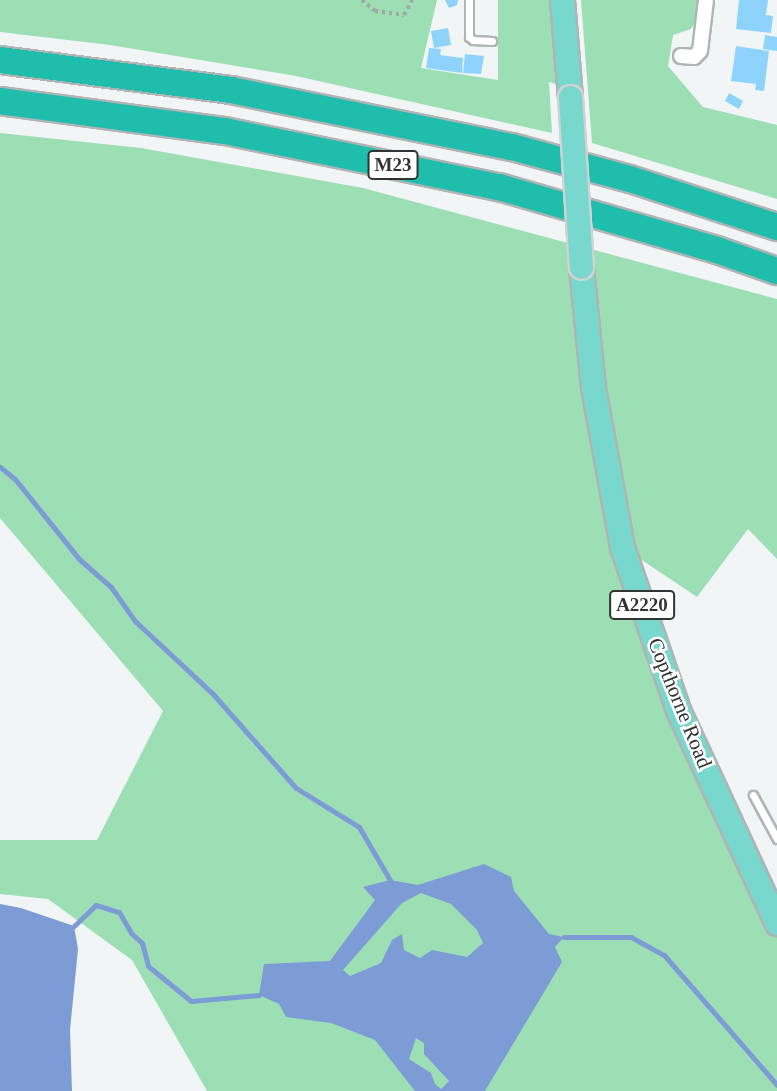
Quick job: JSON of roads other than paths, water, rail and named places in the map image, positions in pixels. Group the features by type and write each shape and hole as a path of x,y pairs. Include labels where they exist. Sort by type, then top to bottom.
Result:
{"highway":[{"name":"M23","path":"0,60 231,90 512,147 630,179 777,227"},
{"name":"M23","path":"0,101 225,131 499,187 717,250 777,271"}],"main road":[{"name":"Copthorne Road","path":"562,0 581,267 593,387 622,547 678,710 760,875 777,923"}],"street":[{"path":"681,55 694,57 700,51 706,0"}],"lane":[{"path":"469,0 469,37 473,40 492,41"},
{"path":"753,795 777,839"}],"water":[{"path":"484,864 511,877 514,891 549,934 564,937 555,947 562,962 485,1091 415,1091 375,1040 331,1023 286,1017 279,1004 259,995 264,964 330,961 375,900 363,887 390,880 418,885","holes":["421,893 451,904 477,930 483,943 467,957 432,950 420,958 404,950 402,934 392,940 381,963 350,976 343,970 402,903","416,1038 424,1043 424,1054 449,1081 441,1089 435,1084 431,1073 409,1059"]},
{"path":"0,904 21,908 74,926 78,949 70,1030 72,1091 0,1091"}],"waterway":[{"path":"0,467 15,479 79,559 111,587 135,621 213,694 296,788 359,827 390,880"},
{"path":"74,926 96,905 119,912 131,933 142,943 148,966 191,1001 259,995"},
{"path":"564,937 631,937 664,955 777,1085"}]}
